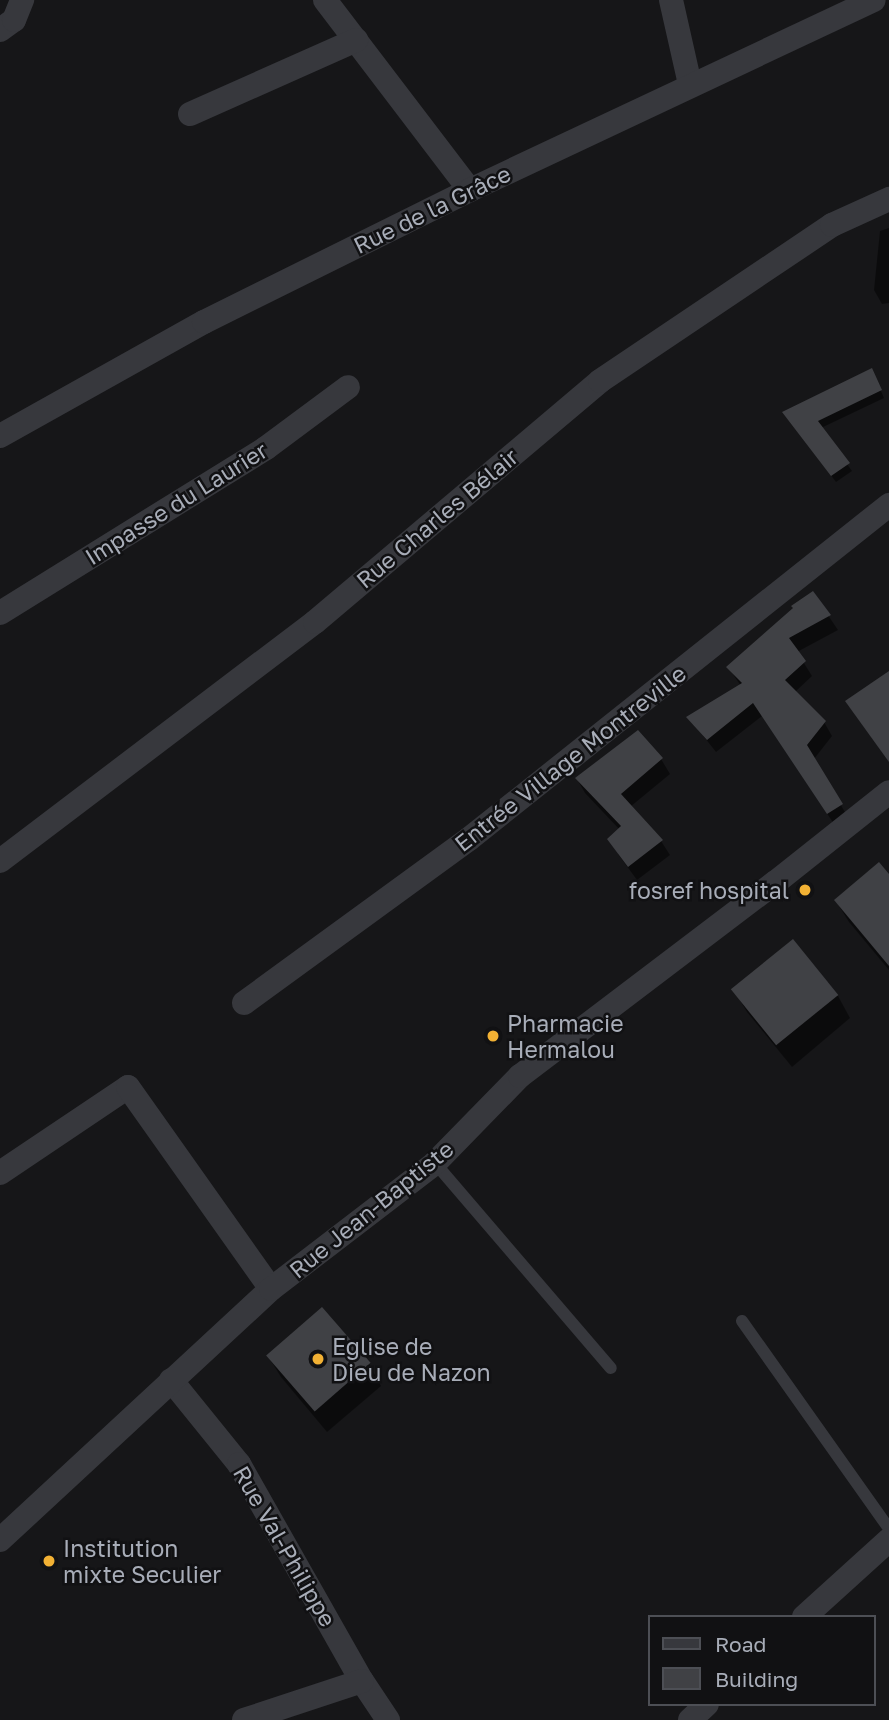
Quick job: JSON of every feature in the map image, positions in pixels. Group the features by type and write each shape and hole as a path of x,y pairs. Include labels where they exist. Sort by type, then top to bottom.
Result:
{"street":[{"path":"0,30 14,20 22,0"},
{"path":"325,0 470,190"},
{"path":"671,0 690,84"},
{"name":"Rue de la Grâce","path":"0,436 204,322 690,84 874,0"},
{"path":"190,114 356,40"},
{"name":"Rue Charles Bélair","path":"0,861 315,622 600,381 832,225 889,198"},
{"name":"Impasse du Laurier","path":"0,613 266,448 348,387"},
{"name":"Entrée Village Montreville","path":"244,1003 469,839 889,505"},
{"name":"Rue Jean-Baptiste","path":"0,1540 271,1289 435,1163 520,1076 776,882 889,792"},
{"path":"0,1172 128,1087 271,1289"},
{"name":"Rue Val-Philippe","path":"171,1380 239,1464 362,1681 388,1720"},
{"path":"806,1615 889,1540"},
{"path":"244,1720 362,1681"},
{"path":"690,1720 705,1706"}],"lane":[{"path":"435,1163 611,1368"},
{"path":"741,1321 889,1529"}],"building":[{"path":"872,368 882,390 818,421 850,463 831,476 782,412"},
{"path":"813,591 831,615 789,638 806,661 785,680 826,721 807,745 843,804 827,814 753,703 707,740 686,717 742,683 726,667 793,608 791,606"},
{"path":"889,671 889,762 845,701"},
{"path":"638,730 663,758 621,794 663,840 628,867 607,839 621,826 575,778"},
{"path":"879,862 889,874 889,966 834,900"},
{"path":"793,939 838,995 776,1045 731,989"},
{"name":"Eglise de Dieu de Nazon","path":"322,1307 371,1363 315,1411 266,1356"}],"place":[{"name":"fosref hospital","path":"805,890"},
{"name":"Pharmacie Hermalou","path":"493,1036"},
{"name":"Eglise de Dieu de Nazon","path":"318,1359"},
{"name":"Institution mixte Seculier","path":"49,1561"}]}
